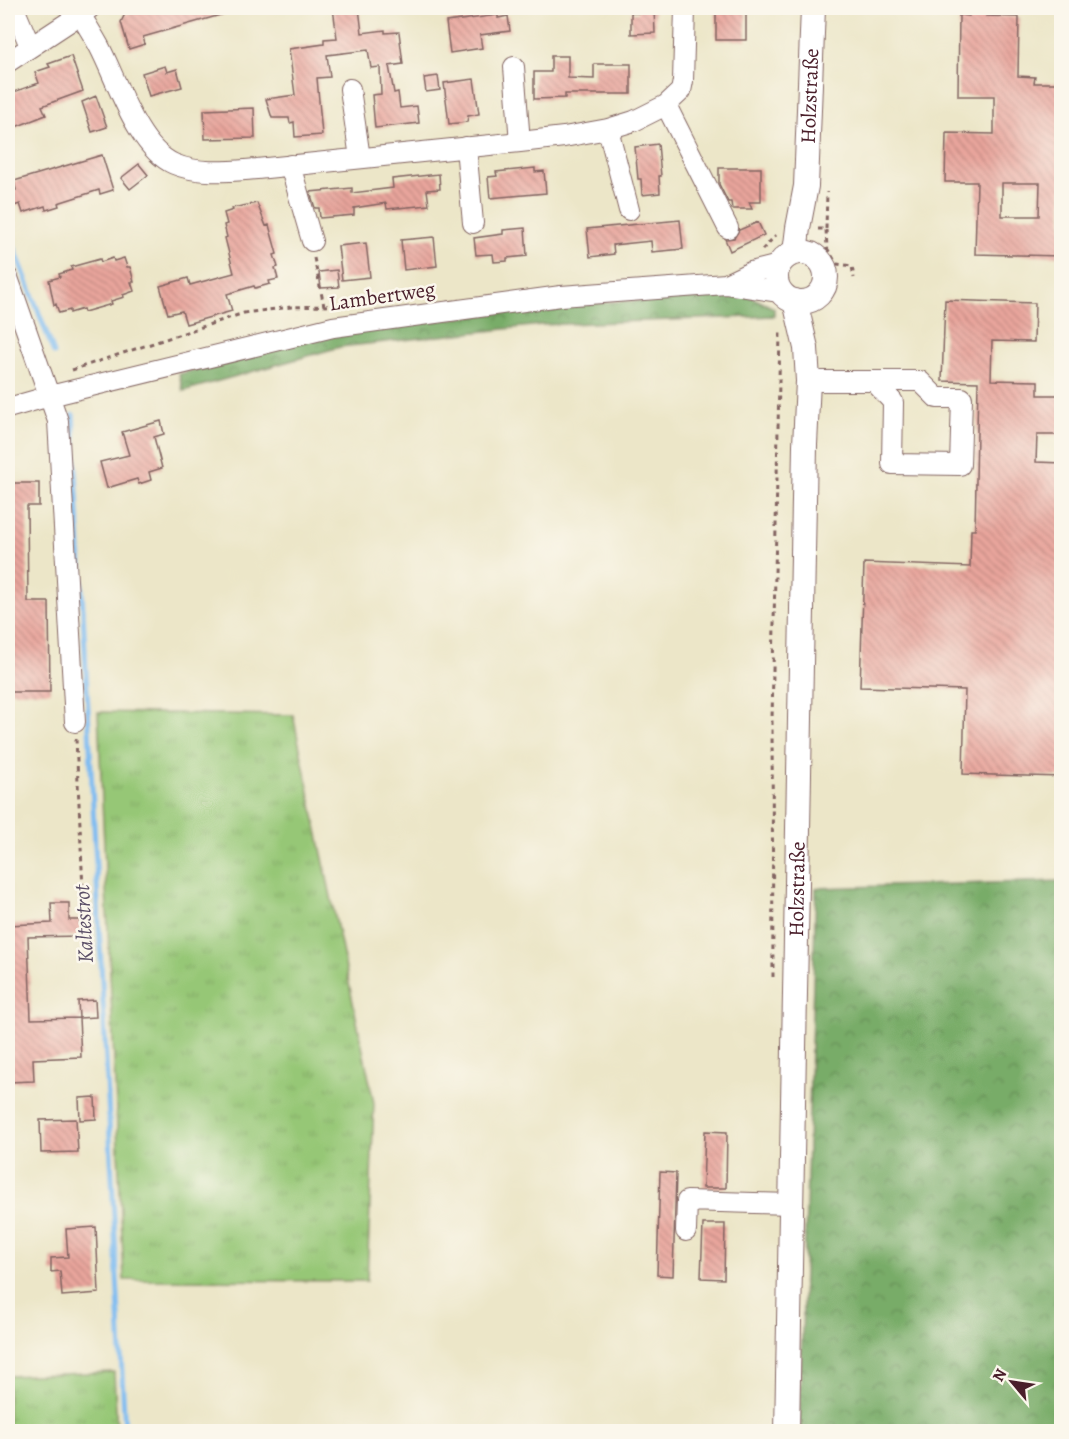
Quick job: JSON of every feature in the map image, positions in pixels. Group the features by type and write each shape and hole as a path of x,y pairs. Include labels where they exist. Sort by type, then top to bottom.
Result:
{"main road":[{"name":"Holzstraße","path":"787,1431 803,526 808,381 806,348 797,297 776,277 796,258 812,228 806,186 813,8"},
{"name":"Holzstraße","path":"796,258 820,261 827,277 824,287 797,297"}],"street":[{"path":"14,8 30,46"},
{"path":"8,62 85,11 142,136 158,153 173,164 193,170 220,171 564,137 634,122 666,105 681,91 685,8"},
{"path":"514,67 520,142"},
{"path":"350,89 360,158"},
{"path":"666,105 728,228"},
{"path":"608,129 629,210"},
{"path":"466,147 473,223"},
{"path":"290,165 312,241"},
{"name":"Lambertweg","path":"726,284 796,258"},
{"path":"8,278 58,420 75,722"},
{"name":"Lambertweg","path":"8,408 333,327 561,296 726,284 797,297"},
{"path":"808,381 874,381 920,381 937,398 962,398 960,465 892,464 893,402 874,381"},
{"path":"686,1231 687,1193 792,1204"}],"path":[{"path":"312,241 324,306"},
{"path":"75,722 83,890"}],"green space":[{"path":"747,295 774,308 774,316 541,325 340,347 183,391 179,374 337,333 540,308"},
{"path":"98,712 293,715 374,1103 367,1281 124,1280"},
{"path":"1061,881 1061,1431 799,1431 816,888"},
{"path":"114,1372 117,1431 8,1431 8,1376"}],"building":[{"path":"149,8 230,8 231,12 143,37 145,44 129,49 121,22 125,14"},
{"path":"333,8 359,8 362,33 385,30 385,33 399,32 403,64 389,66 394,93 398,92 400,108 417,106 419,123 375,128 372,95 381,94 380,67 371,68 368,50 327,55 330,77 317,78 322,135 295,137 294,122 290,123 289,118 272,118 266,99 295,95 289,49 324,44 324,39 337,38"},
{"path":"638,8 654,8 655,33 631,34 631,13 638,13"},
{"path":"716,8 746,8 746,40 716,40"},
{"path":"969,8 986,8 986,16 1019,17 1018,76 1035,77 1034,83 1062,83 1062,256 975,254 977,182 945,182 946,133 994,134 994,96 958,96 959,15 969,16","holes":["1002,183 1040,183 1039,216 1002,216"]},
{"path":"498,15 498,18 508,16 510,31 480,35 482,48 450,53 446,22"},
{"path":"71,56 83,91 42,106 46,115 8,130 8,94 39,83 35,72 50,67 48,64"},
{"path":"551,56 568,56 568,78 594,79 594,64 631,64 631,94 565,94 565,98 534,99 534,72 551,72"},
{"path":"165,66 167,72 177,69 182,87 149,96 142,73"},
{"path":"438,76 440,90 426,92 424,78"},
{"path":"474,79 479,114 468,116 467,122 449,124 444,83"},
{"path":"96,96 107,127 92,132 82,102"},
{"path":"254,108 255,138 205,139 204,110"},
{"path":"658,144 660,193 642,195 635,147"},
{"path":"102,155 113,190 100,194 99,190 58,203 59,206 46,210 45,206 23,213 20,204 8,208 8,193 16,190 14,181"},
{"path":"139,164 148,175 130,189 121,178"},
{"path":"535,168 535,172 544,171 546,193 490,198 488,177 497,176 496,172"},
{"path":"719,168 761,168 761,202 749,202 752,209 732,209 731,202 728,202 719,184"},
{"path":"439,174 440,189 427,190 429,205 387,209 386,203 354,208 354,215 320,218 319,208 315,208 310,192 352,188 352,193 393,188 392,179"},
{"path":"257,203 266,226 269,225 277,254 274,255 278,267 275,268 278,279 269,281 270,284 227,294 232,311 186,324 182,311 168,314 160,286 188,278 190,285 234,273 225,238 227,237 224,225 227,224 224,213 233,210 232,208"},
{"path":"680,220 683,249 652,252 651,241 613,245 614,254 590,257 587,229"},
{"path":"758,222 764,235 730,251 725,239 734,238 739,230"},
{"path":"525,228 527,256 494,262 493,254 476,255 474,238 503,234 503,230"},
{"path":"434,237 437,266 404,270 401,240"},
{"path":"366,243 370,277 342,280 338,246"},
{"path":"113,258 114,261 124,258 127,267 130,267 134,291 111,301 112,304 84,312 83,309 70,313 70,310 59,313 56,304 54,305 49,280 72,270 71,267"},
{"path":"337,270 339,287 321,288 319,272"},
{"path":"945,300 1035,303 1034,342 992,341 991,380 1038,381 1038,395 1062,395 1062,435 1037,435 1036,462 1062,463 1062,777 963,774 965,690 860,687 864,563 970,567 971,530 975,530 978,382 942,381"},
{"path":"161,421 164,434 154,437 162,468 149,472 151,480 139,484 137,479 107,488 100,462 129,455 122,432"},
{"path":"8,483 39,483 39,506 27,506 28,602 49,602 50,692 8,692"},
{"path":"51,903 69,903 69,920 80,920 81,936 28,937 31,1019 79,1018 81,1057 33,1059 34,1081 8,1082 8,925 52,923"},
{"path":"95,1000 96,1017 79,1018 78,1001"},
{"path":"95,1097 96,1119 80,1120 79,1098"},
{"path":"76,1119 78,1152 41,1153 40,1120"},
{"path":"705,1131 727,1132 726,1188 703,1188"},
{"path":"660,1172 676,1173 673,1276 657,1275"},
{"path":"703,1224 725,1224 724,1279 701,1278"},
{"path":"96,1227 99,1293 62,1296 60,1271 51,1272 51,1258 68,1257 66,1229"}],"waterway":[{"name":"Kaltestrot","path":"8,231 54,353"},
{"name":"Kaltestrot","path":"73,415 125,1432"}]}
